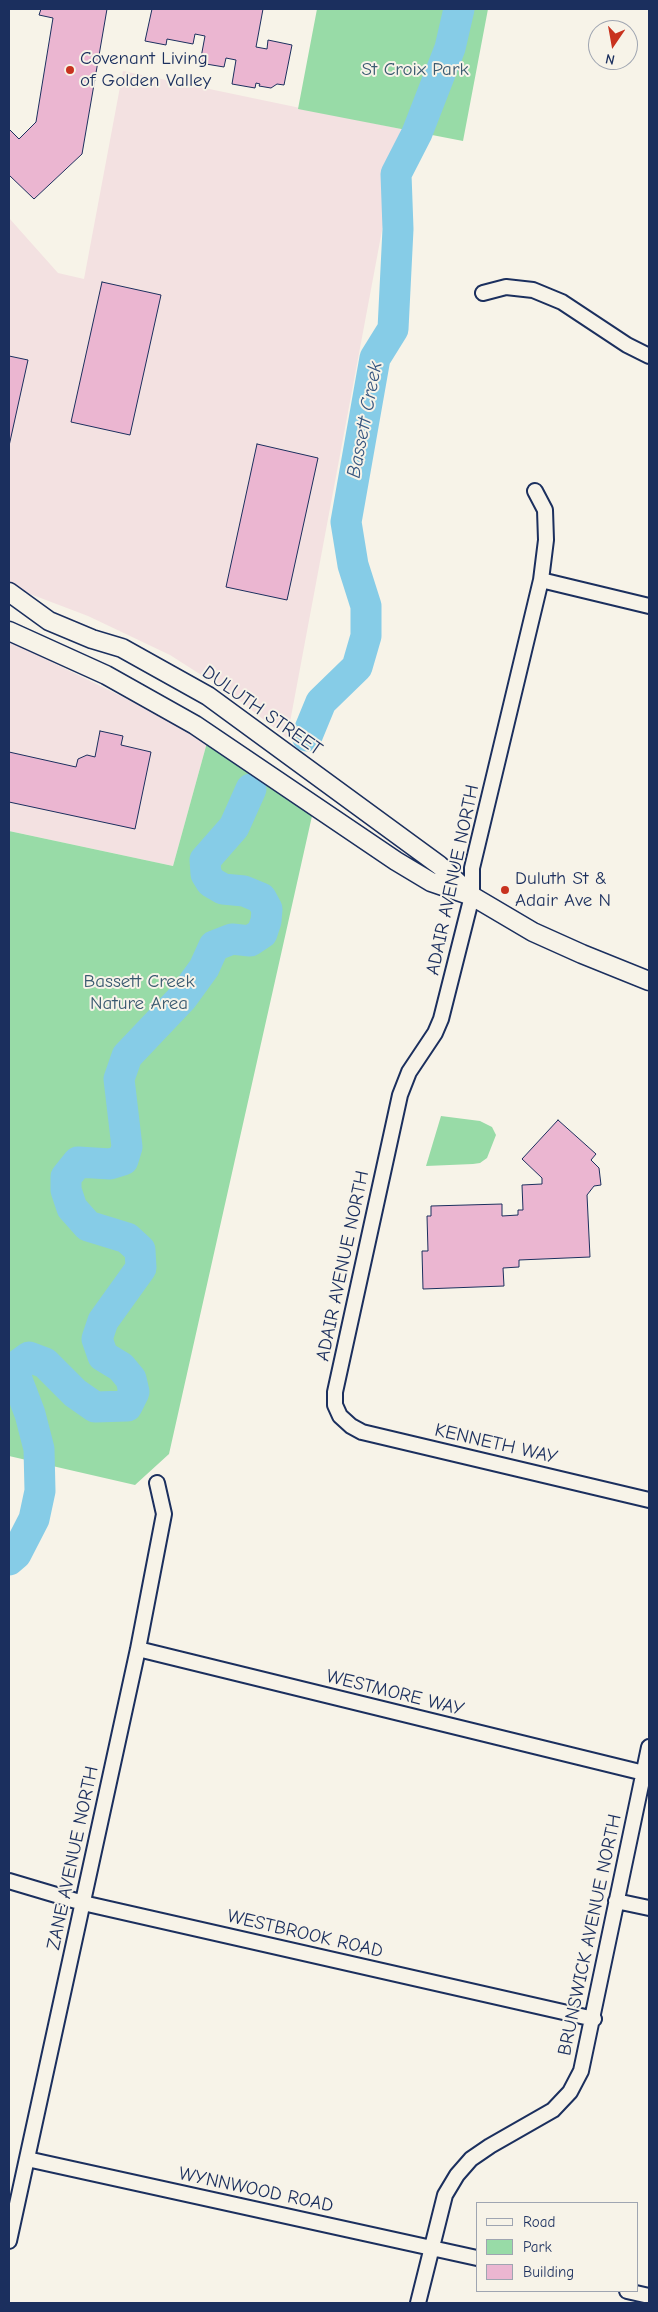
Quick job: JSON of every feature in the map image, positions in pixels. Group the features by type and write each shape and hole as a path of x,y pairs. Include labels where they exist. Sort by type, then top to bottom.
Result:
{"street":[{"path":"483,293 506,287 534,290 562,302 627,346 649,356"},
{"name":"ADAIR AVENUE NORTH","path":"340,1416 335,1405 335,1392 400,1095 409,1072 441,1019 472,896 472,868 541,580 546,540 545,510 535,491"},
{"path":"541,580 649,606"},
{"name":"DULUTH STREET","path":"9,592 49,620 92,639 122,648 208,696 439,865 472,896"},
{"name":"DULUTH STREET","path":"9,631 106,674 151,699 239,753 396,862 431,882 472,896 534,932 649,981"},
{"name":"KENNETH WAY","path":"340,1416 351,1426 362,1432 649,1500"},
{"name":"ZANE AVENUE NORTH","path":"9,2241 138,1649 164,1514 157,1483"},
{"name":"WESTMORE WAY","path":"138,1649 644,1773"},
{"name":"BRUNSWICK AVENUE NORTH","path":"418,2303 430,2248 445,2195 462,2170 471,2159 490,2146 553,2110 570,2092 581,2071 594,2018 616,1901 649,1747"},
{"name":"WESTBROOK ROAD","path":"9,1882 83,1903 594,2018"},
{"path":"616,1901 649,1908"},
{"name":"WYNNWOOD ROAD","path":"27,2159 476,2258"},
{"path":"631,2292 649,2296"}],"shaded area":[{"path":"123,71 401,129 287,738 231,694 170,655 88,616 9,586 9,218 58,273 84,279"},
{"path":"9,641 208,739 173,866 9,831"}],"green space":[{"name":"St Croix Park","path":"317,9 488,9 463,141 298,109"},
{"name":"Bassett Creek Nature Area","path":"208,739 312,816 169,1454 135,1485 9,1456 9,831 173,866"},
{"path":"441,1116 480,1121 492,1127 496,1135 487,1158 480,1163 473,1164 426,1166"}],"building":[{"name":"Covenant Living of Golden Valley","path":"41,9 107,9 82,154 34,199 9,175 9,129 19,139 36,122 53,18 39,15"},
{"name":"Covenant Living of Golden Valley","path":"152,9 263,9 256,47 267,49 268,40 292,45 284,85 277,84 271,88 259,86 260,84 256,83 255,88 232,84 236,60 226,58 224,67 200,63 205,36 195,34 193,44 167,39 166,45 145,41"},
{"path":"102,282 161,295 130,435 71,422"},
{"path":"9,356 28,360 9,446"},
{"path":"257,444 318,458 287,600 226,587"},
{"path":"100,731 123,736 121,745 151,752 135,829 9,802 9,752 76,767 78,759 87,755 95,757"},
{"path":"558,1120 596,1154 591,1160 599,1168 601,1185 594,1186 587,1195 590,1257 519,1260 519,1267 503,1268 504,1286 423,1289 422,1251 428,1251 427,1216 431,1216 431,1206 502,1204 502,1216 518,1215 518,1210 523,1210 522,1185 542,1184 542,1178 522,1159"}],"waterway":[{"name":"Bassett Creek","path":"307,736 321,702 357,667 366,636 366,606 353,565 346,522 375,358 393,329 398,229 396,174 417,133 450,48 459,9"},
{"name":"Bassett Creek","path":"9,1560 16,1554 34,1519 40,1491 39,1449 30,1414 16,1377 18,1365 29,1357 45,1363 75,1393 95,1407 127,1406 134,1392 131,1379 121,1367 103,1356 97,1339 103,1321 141,1268 140,1250 127,1238 88,1226 72,1208 66,1190 66,1177 78,1162 110,1164 123,1160 127,1147 119,1079 127,1056 183,997 204,968 214,946 232,939 250,941 262,933 267,909 261,898 244,891 223,889 211,882 206,874 205,860 234,827 251,789"}],"place":[{"name":"Covenant Living of Golden Valley","path":"70,70"},
{"name":"Duluth St & Adair Ave N","path":"505,890"}]}
